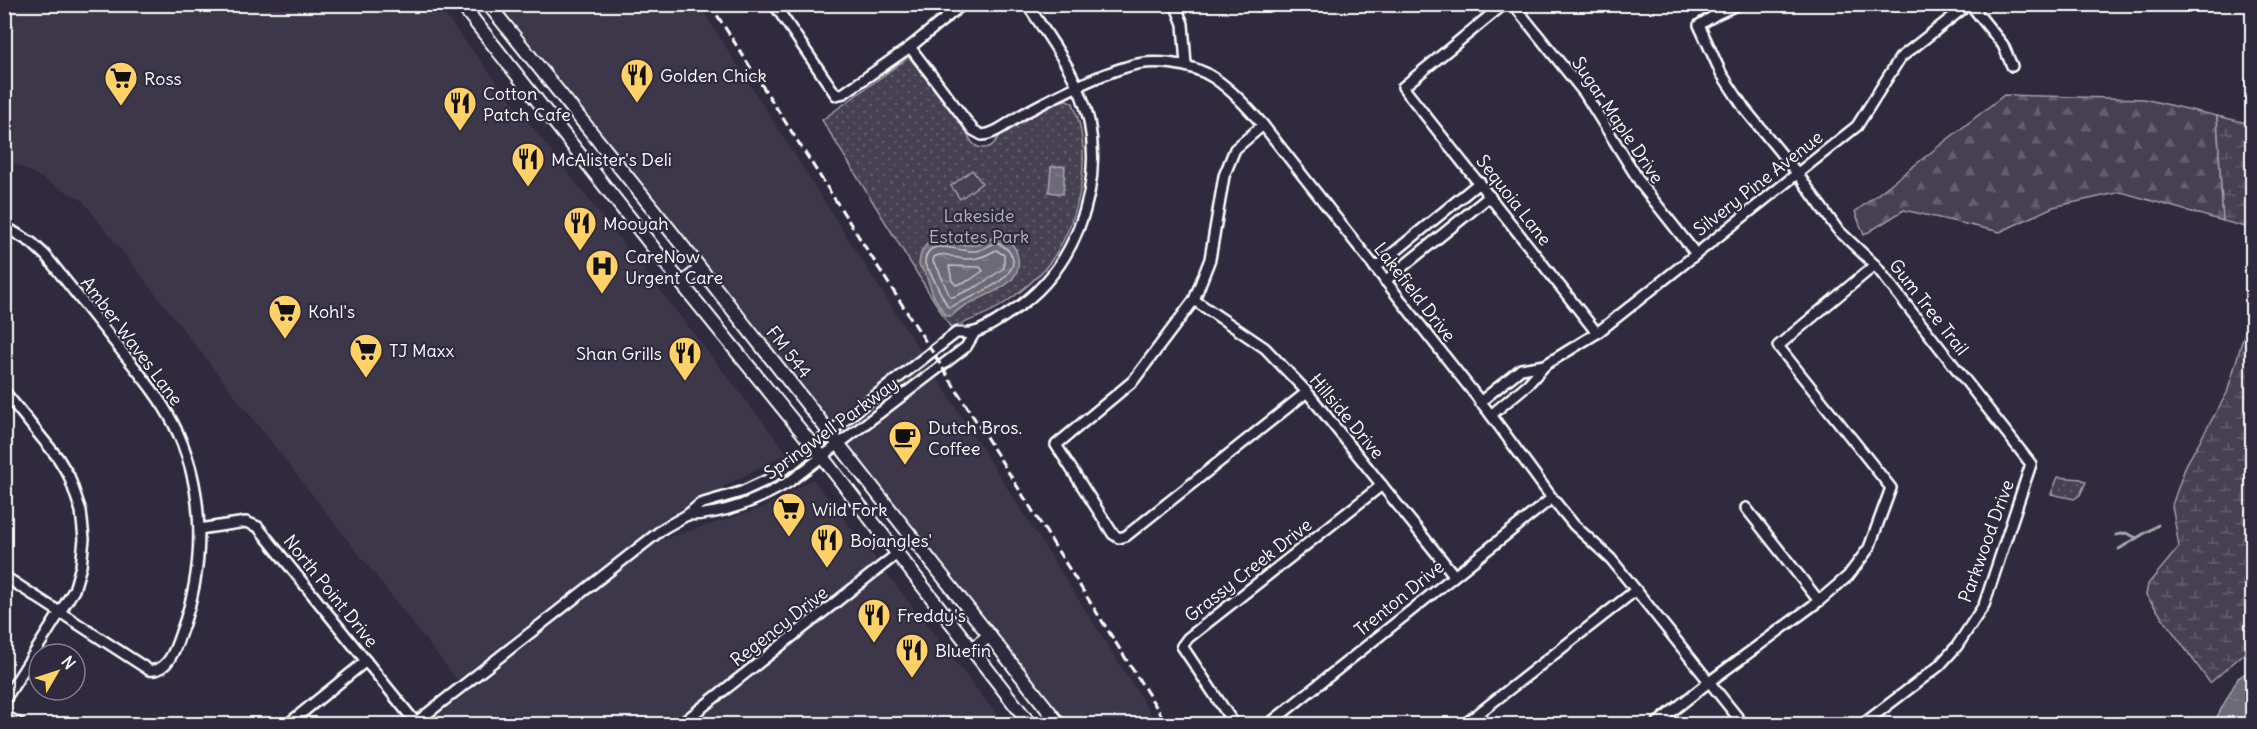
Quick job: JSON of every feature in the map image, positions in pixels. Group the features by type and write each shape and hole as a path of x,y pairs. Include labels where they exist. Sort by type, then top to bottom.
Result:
{"main road":[{"path":"461,4 823,458 1030,724"},
{"name":"FM 544","path":"488,4 1059,724"},
{"path":"550,118 568,104"},
{"path":"682,284 700,269"},
{"path":"971,650 990,635"}],"street":[{"path":"774,4 836,95 844,93 910,47 963,4"},
{"name":"Springwell Parkway","path":"415,724 664,528 687,515 700,504 741,492 791,465 910,368 957,333 975,332 1011,312 1035,293 1059,266 1080,226 1086,208 1092,167 1089,121 1079,87 1027,4"},
{"path":"1175,4 1183,24 1185,65"},
{"name":"Sequoia Lane","path":"1504,4 1403,87 1597,333"},
{"name":"Sugar Maple Drive","path":"1514,4 1585,94 1643,187 1696,254"},
{"name":"Gum Tree Trail","path":"1739,4 1699,25 1721,73 1744,108 1797,173 1837,229 1875,265 2031,464"},
{"path":"1970,4 2002,45 2012,66"},
{"name":"Silvery Pine Avenue","path":"1491,415 1528,384 1545,365 1597,333 1857,126 1900,58 1970,4"},
{"name":"Lakefield Drive","path":"910,47 970,125 982,135 992,133 1019,115 1127,66 1158,63 1185,65 1212,77 1236,95 1263,125 1491,415 1552,498 1574,525 1611,560 1743,724"},
{"path":"1263,125 1234,149 1224,176 1210,259 1194,300 1133,381 1056,445 1113,534 1119,538 1126,536 1307,392"},
{"path":"1375,268 1480,182"},
{"path":"1385,281 1490,196"},
{"name":"Amber Waves Lane","path":"5,229 32,243 46,256 162,405 181,440 194,488 199,529 198,573 187,618 166,664 158,670 149,670 60,614"},
{"path":"1656,724 1819,601 1848,576 1869,548 1891,488 1778,346 1875,265"},
{"name":"Hillside Drive","path":"1194,300 1265,348 1307,392 1454,575"},
{"name":"Springwell Parkway","path":"687,515 703,515 743,505 789,482 966,347 975,332"},
{"name":"Silvery Pine Avenue","path":"1480,402 1521,369 1545,365"},
{"path":"910,368 922,382"},
{"path":"4,391 63,466 79,500 84,539 81,566 74,590 4,701"},
{"name":"Parkwood Drive","path":"1863,724 1939,666 1957,646 1984,605 2031,464"},
{"name":"Grassy Creek Drive","path":"1234,724 1182,646 1197,631 1382,486"},
{"name":"Trenton Drive","path":"1269,724 1552,498"},
{"path":"1746,508 1819,601"},
{"name":"North Point Drive","path":"199,529 246,522 258,527 415,724"},
{"name":"Regency Drive","path":"681,724 897,554"},
{"path":"4,576 60,614"},
{"path":"1465,724 1636,590"},
{"path":"288,724 366,662"},
{"path":"4,715 20,724"}],"shaded area":[{"path":"4,5 437,5 787,453 669,516 457,680 82,200 5,158"},
{"path":"498,5 699,5 1158,724 1067,724"},
{"path":"813,479 1004,724 427,724 660,540 763,508"}],"green space":[{"name":"Lakeside Estates Park","path":"909,57 965,129 972,142 980,148 991,146 1001,133 1026,116 1050,104 1067,100 1073,103 1079,122 1083,162 1081,183 1071,222 1053,258 1030,284 1002,305 951,328 822,120"},
{"path":"2004,95 2144,99 2217,116 2223,221 2121,192 2053,207 2000,232 1904,210 1864,235 1855,212"},
{"path":"2217,116 2252,124 2252,232 2249,228 2223,221"},
{"path":"972,170 982,183 960,199 951,186"},
{"path":"2252,307 2252,650 2247,651 2210,683 2146,595 2148,584 2179,547 2172,505 2186,465 2227,393"},
{"path":"2058,477 2081,479 2086,482 2080,495 2074,499 2051,494"}],"water":[{"path":"1051,167 1065,167 1063,194 1049,192"},
{"path":"997,236 1005,239 1016,250 1018,270 1004,286 969,303 952,316 946,316 919,265 921,252 933,241 976,245"},
{"path":"2252,669 2252,724 2213,724 2238,678"}],"waterway":[{"path":"2119,549 2158,525"},
{"path":"2116,535 2126,533 2137,538"}],"railway":[{"path":"710,4 1167,724"}],"place":[{"name":"Golden Chick","path":"637,104"},
{"name":"Ross","path":"121,107"},
{"name":"Cotton Patch Cafe","path":"460,132"},
{"name":"McAlister's Deli","path":"528,188"},
{"name":"Mooyah","path":"580,252"},
{"name":"CareNow Urgent Care","path":"602,295"},
{"name":"Kohl's","path":"285,340"},
{"name":"TJ Maxx","path":"366,379"},
{"name":"Shan Grills","path":"685,382"},
{"name":"Dutch Bros. Coffee","path":"905,466"},
{"name":"Wild Fork","path":"789,538"},
{"name":"Bojangles'","path":"827,569"},
{"name":"Freddy's","path":"874,644"},
{"name":"Bluefin","path":"912,679"}]}
